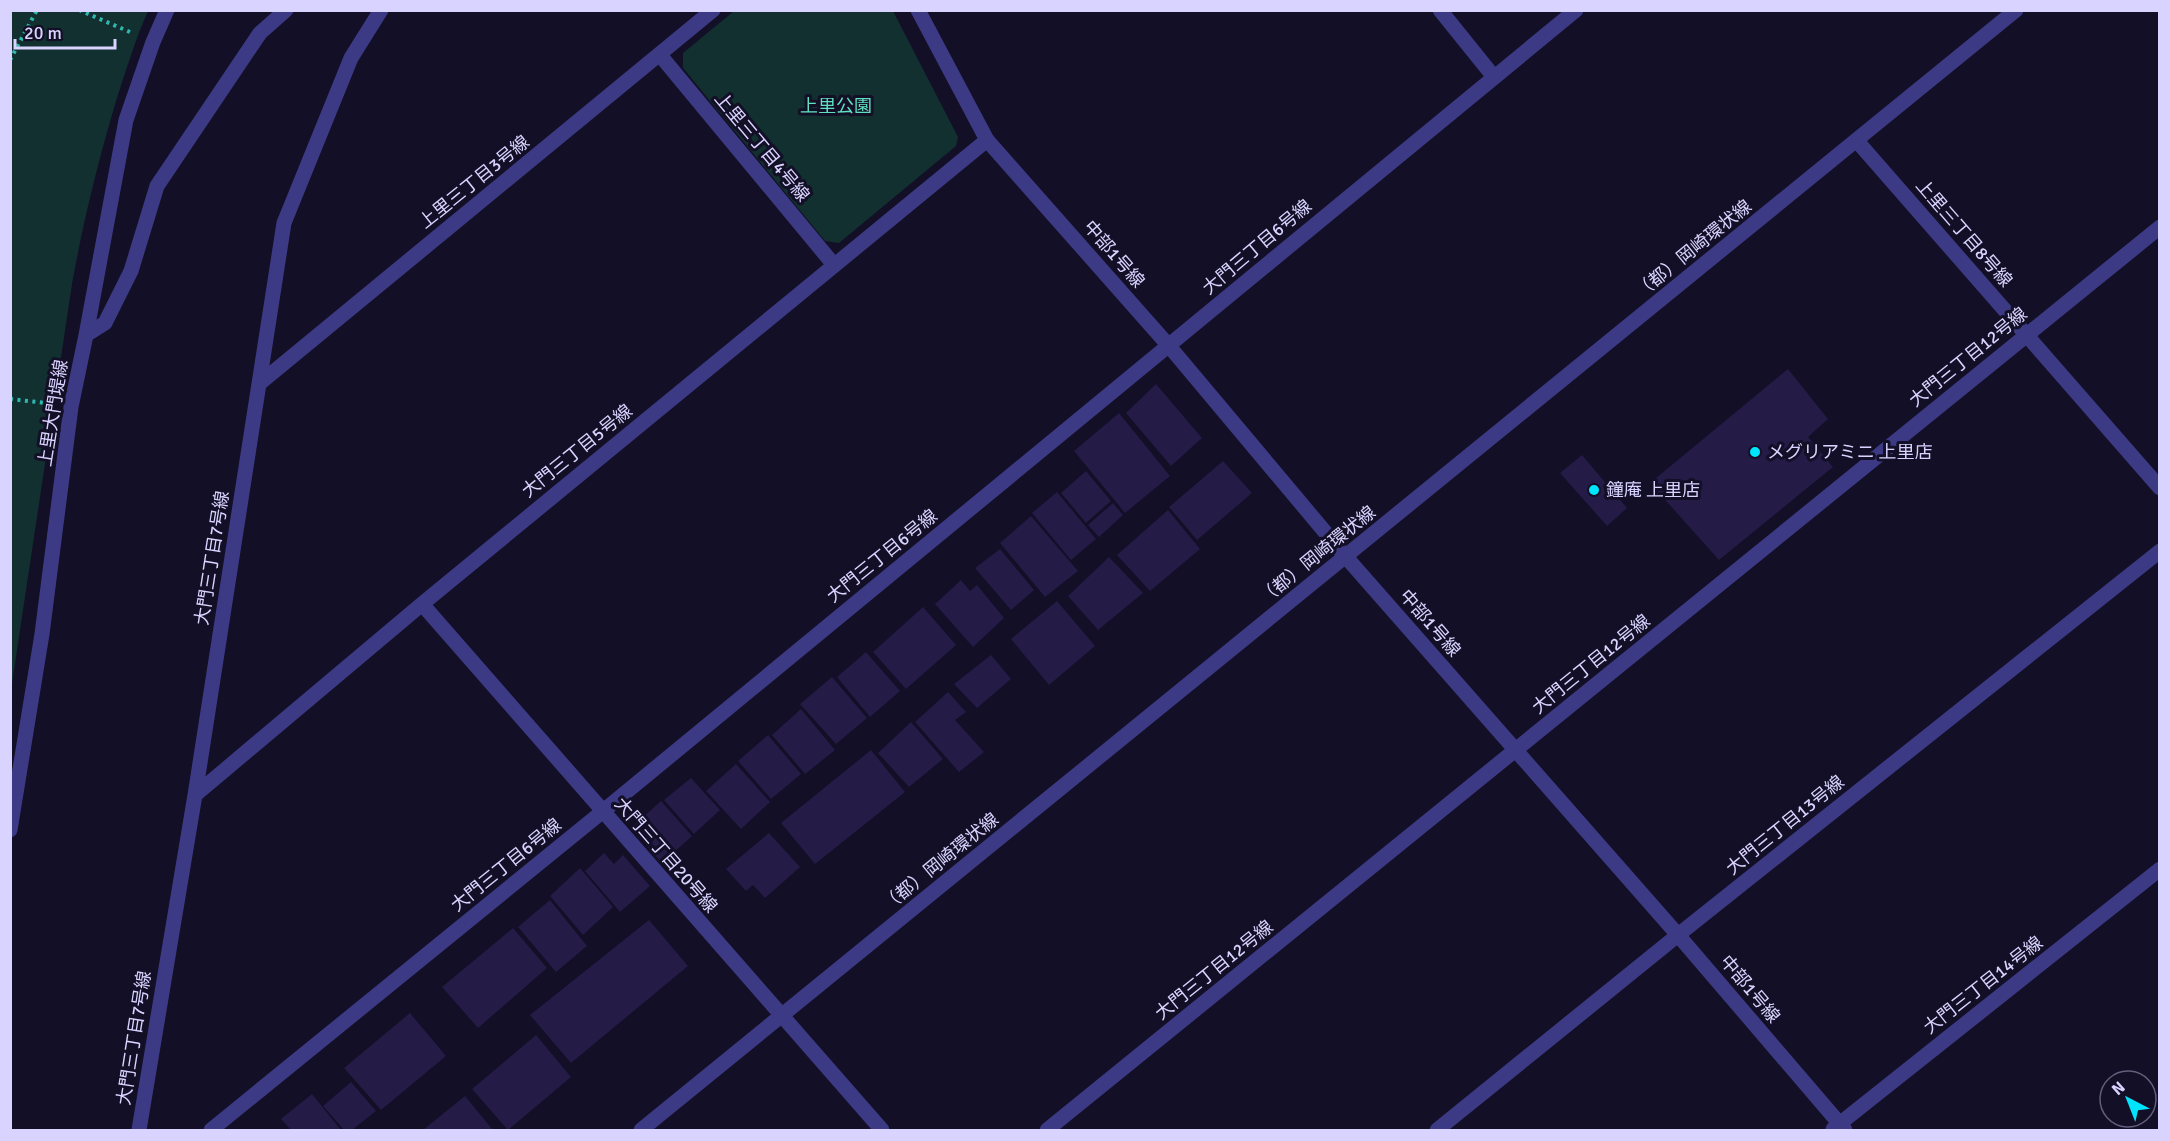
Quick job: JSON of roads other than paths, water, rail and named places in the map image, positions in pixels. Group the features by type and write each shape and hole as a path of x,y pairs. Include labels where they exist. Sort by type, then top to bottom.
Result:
{"street":[{"name":"上里大門堤線","path":"10,830 42,634 71,407 126,120 153,42 167,10"},
{"path":"86,335 105,323 131,271 157,186 260,33 286,10"},
{"name":"大門三丁目7号線","path":"139,1131 195,795 284,223 351,58 381,10"},
{"name":"上里三丁目3号線","path":"260,383 713,10"},
{"name":"中部1号線","path":"918,10 987,140 1169,346 1346,557 1678,935 1838,1128"},
{"path":"1440,10 1494,77"},
{"name":"大門三丁目6号線","path":"211,1131 1576,10"},
{"name":"（都）岡崎環状線","path":"641,1131 2016,10"},
{"name":"上里三丁目4号線","path":"660,55 834,265"},
{"name":"大門三丁目5号線","path":"195,795 422,604 987,140"},
{"name":"上里三丁目8号線","path":"1857,141 2160,488"},
{"name":"大門三丁目12号線","path":"1047,1131 2160,226"},
{"name":"大門三丁目13号線","path":"1437,1131 1678,935 2160,551"},
{"name":"大門三丁目20号線","path":"422,604 882,1131"},
{"name":"大門三丁目14号線","path":"1838,1128 2160,869"}],"place":[{"name":"メグリアミニ 上里店","path":"1755,452"},
{"name":"鐘庵 上里店","path":"1594,490"}],"park label":[{"name":"上里公園","path":"836,106"}]}
